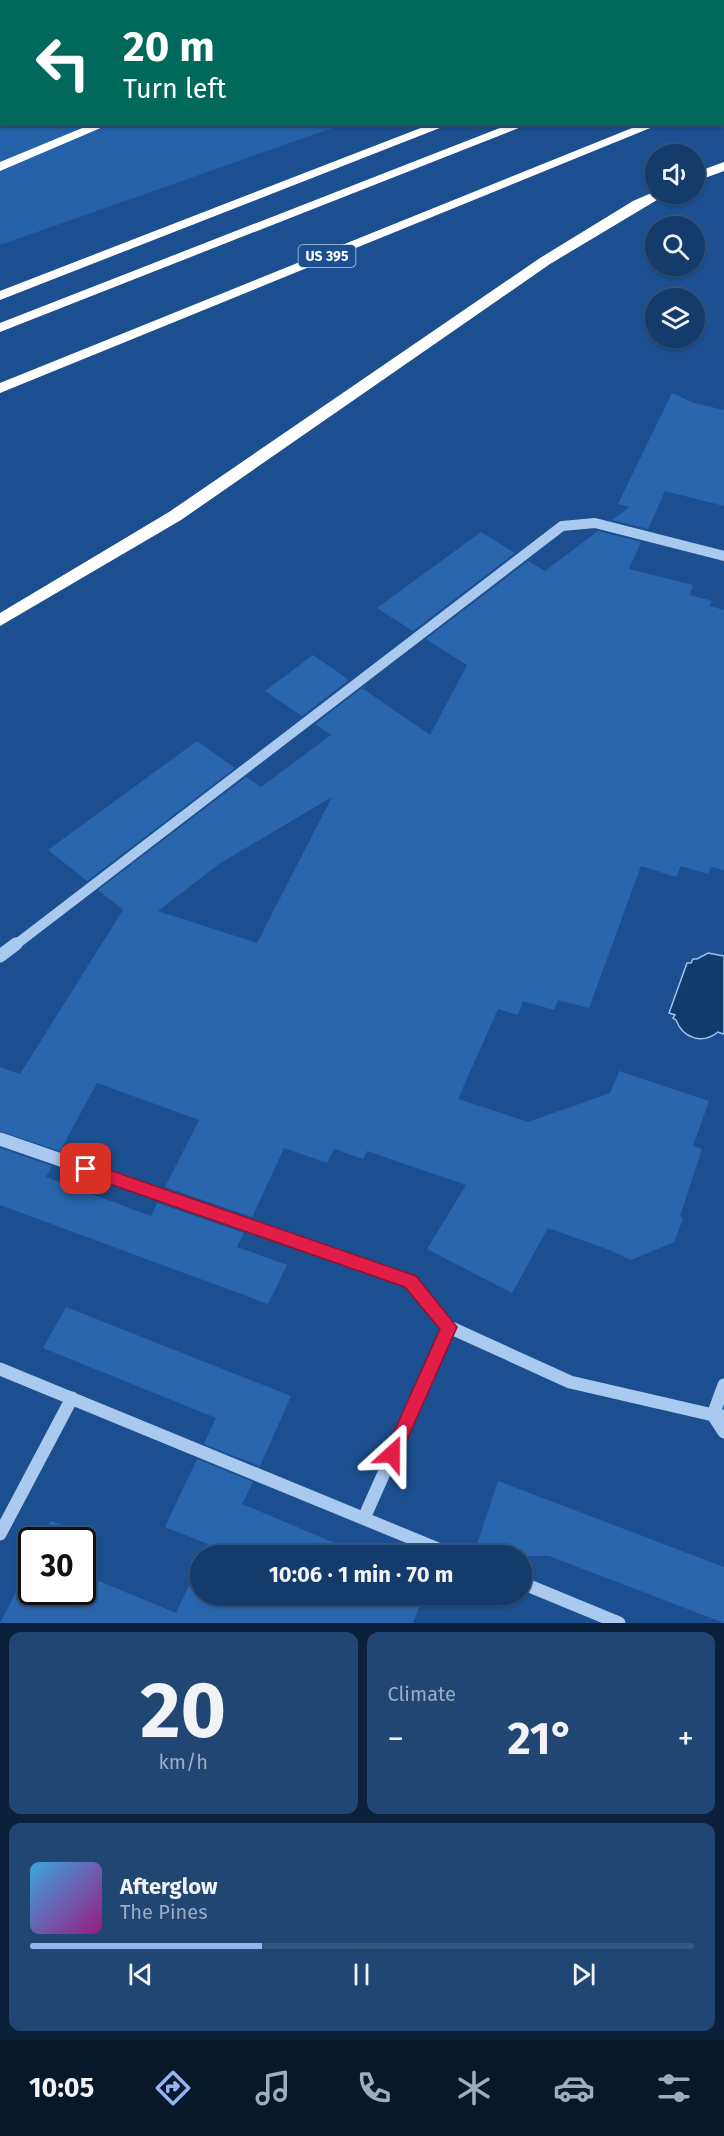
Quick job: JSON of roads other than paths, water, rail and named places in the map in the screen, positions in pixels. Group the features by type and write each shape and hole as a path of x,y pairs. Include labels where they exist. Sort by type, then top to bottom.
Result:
{"highway":[{"path":"0,167 99,126"},
{"path":"0,296 439,126"},
{"path":"0,328 518,126"},
{"name":"US 395","path":"0,388 649,126"},
{"path":"705,174 724,166"},
{"path":"0,620 175,516 545,261 645,201"}],"street":[{"path":"0,956 562,526 595,523 724,556"},
{"path":"0,1139 411,1281 449,1327 570,1382 719,1416"},
{"path":"364,1518 449,1327"},
{"path":"0,1369 429,1545"},
{"path":"724,1385 719,1416 724,1432"},
{"path":"0,1534 72,1398"},
{"path":"532,1587 619,1623"}]}
